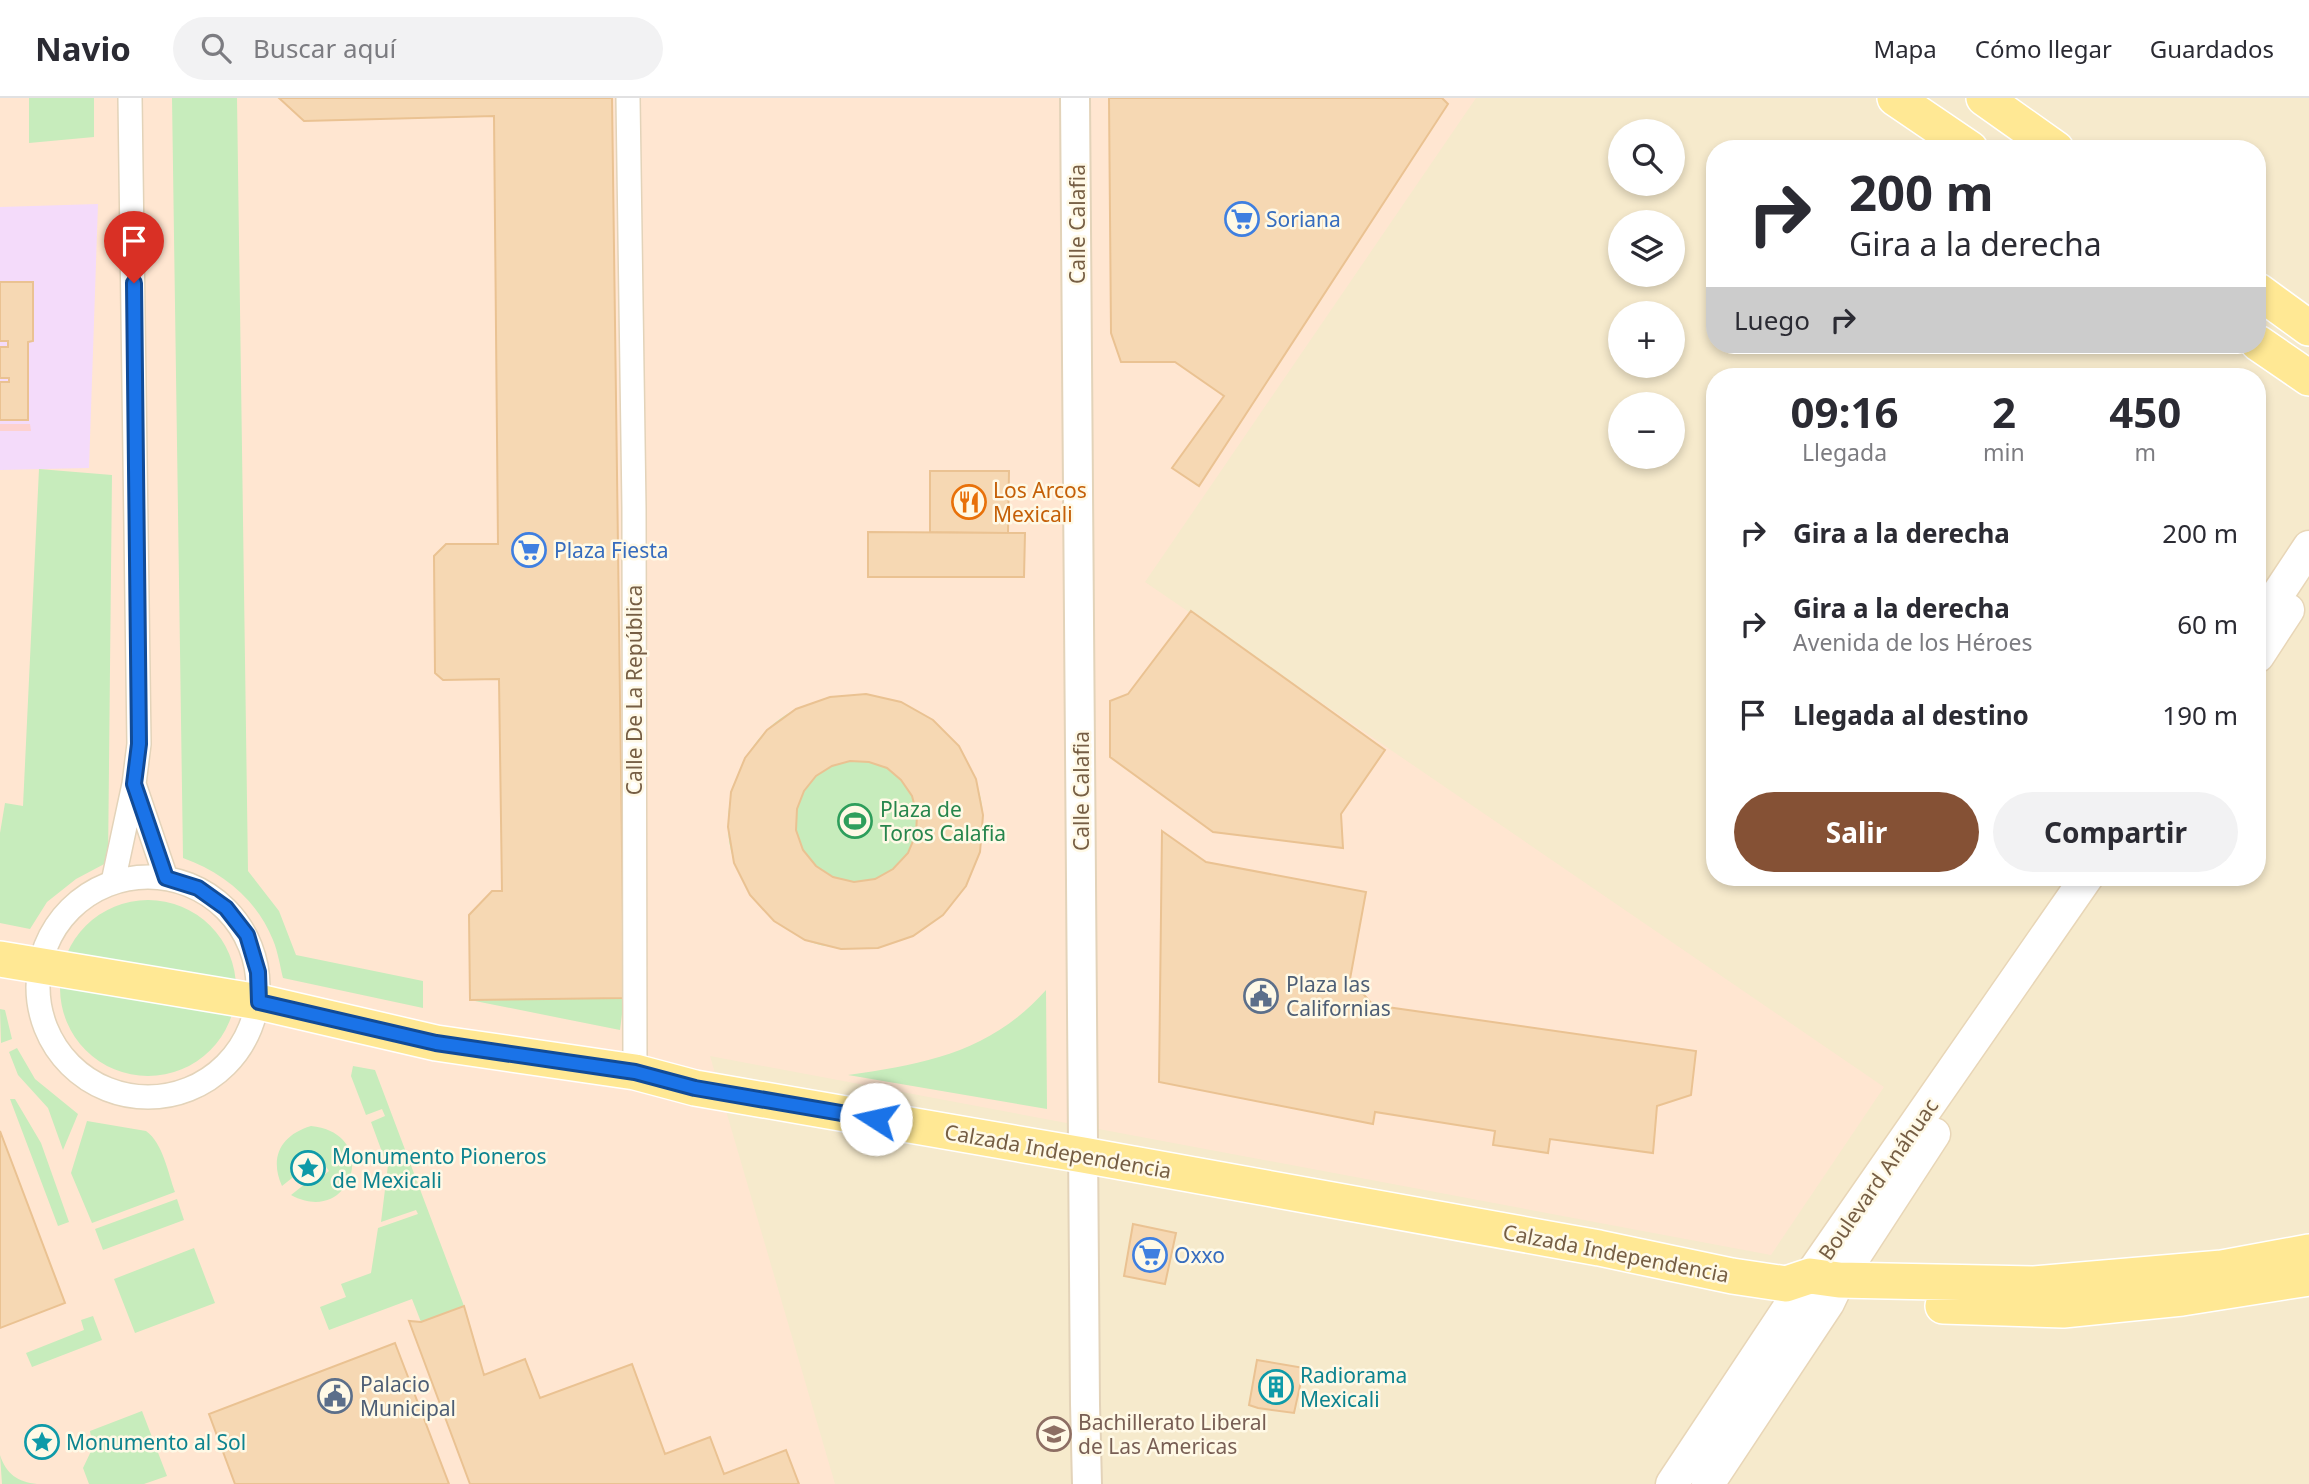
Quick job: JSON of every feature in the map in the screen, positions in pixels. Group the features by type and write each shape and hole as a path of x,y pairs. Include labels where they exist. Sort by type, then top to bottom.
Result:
{"main road":[{"path":"1895,98 1957,140"},
{"path":"1984,98 2043,140"},
{"path":"2266,297 2309,328"},
{"path":"2266,348 2309,378"},
{"path":"2266,612 2309,547"},
{"path":"2266,644 2309,582"},
{"name":"Boulevard Anáhuac","path":"1708,1484 1811,1288 2081,886"},
{"name":"Boulevard Anáhuac","path":"1672,1484 2100,886"},
{"name":"Calzada Independencia","path":"0,959 259,1002 436,1043 635,1072 695,1088 1083,1155 1599,1248 1732,1276 1811,1288 2063,1310 2182,1298 2309,1278"},
{"name":"Calzada Independencia","path":"1811,1288 2034,1284 2221,1268 2309,1252"}],"street":[{"path":"113,883 134,784 139,732 130,98"},
{"name":"Calle De La República","path":"628,98 634,508 635,1072"},
{"name":"Calle Calafia","path":"1076,98 1087,1484"},
{"path":"134,784 166,878"},
{"path":"166,878 198,888 226,908 247,935 258,972 259,1002 249,1036 229,1064 200,1086 151,1098 118,1094 88,1081 80,1074 64,1059 46,1031 38,999 39,966 50,937 65,915 87,895 113,883 166,878"}],"shaded area":[{"path":"0,98 2309,98 2309,1484 0,1484"},
{"path":"0,98 1476,98 1145,582 1884,1087 1771,1255 710,1056 835,1484 0,1484"},
{"path":"98,204 89,468 0,470 0,207"},
{"path":"0,424 30,424 31,431 0,431"}],"green space":[{"path":"29,98 94,98 94,137 29,143"},
{"path":"172,98 237,98 248,871 279,911 296,955 423,981 423,1008 283,978 273,940 258,912 248,900 212,871 183,858"},
{"path":"39,469 112,475 108,862 76,879 47,902 30,929 0,923 0,833 5,803 23,806"},
{"name":"Plaza de Toros Calafia","path":"866,694 899,702 920,713 934,723 958,748 975,778 980,795 983,818 980,852 878,948 830,947 812,943 801,936 740,871 734,861 729,839 728,817 739,772 749,752 763,734 780,719 799,708 816,702"},
{"path":"148,900 182,907 210,926 229,954 236,988 229,1022 210,1050 182,1069 148,1076 114,1069 86,1050 67,1022 60,988 67,954 86,926 114,907"},
{"path":"1046,990 1047,1109 848,1075 904,1066 956,1052 1003,1028"},
{"path":"624,998 620,1030 470,1000"},
{"path":"0,1009 5,1010 12,1039 1,1043"},
{"path":"17,1048 35,1079 78,1114 63,1150 48,1108 18,1075 9,1052"},
{"path":"353,1066 375,1070 464,1306 421,1322 412,1299 329,1330 320,1307 346,1297 341,1284 371,1273 378,1228 418,1214 416,1210 381,1222 388,1165 401,1160 399,1155 385,1160 371,1122 385,1116 382,1109 366,1115 351,1076"},
{"path":"10,1099 15,1099 41,1143 69,1222 58,1226"},
{"path":"87,1121 146,1131 161,1151 175,1192 92,1223 71,1173"},
{"path":"311,1126 333,1132 346,1144 352,1160 350,1176 343,1190 330,1199 312,1202 291,1195 310,1180 314,1183 329,1171 316,1153 300,1166 302,1170 282,1186 277,1166 280,1148 285,1141"},
{"path":"177,1199 184,1220 103,1250 95,1229"},
{"path":"194,1248 215,1303 135,1333 114,1279"},
{"path":"93,1316 102,1340 32,1367 26,1353 84,1330 81,1320"},
{"path":"142,1411 167,1476 144,1484 89,1484 83,1468 93,1447 90,1431"},
{"path":"0,1455 14,1476 37,1484 2,1484"}],"building":[{"name":"Plaza Fiesta","path":"279,98 612,98 624,998 470,1000 469,915 492,891 502,891 499,679 443,680 435,673 434,556 446,544 498,544 494,116 304,121"},
{"name":"Soriana","path":"1109,98 1442,98 1448,104 1199,486 1172,468 1224,396 1175,362 1121,362 1111,333"},
{"path":"0,282 33,282 33,341 28,342 28,420 0,420 0,382 9,382 9,378 0,378 0,347 8,347 8,341 0,341"},
{"name":"Los Arcos Mexicali","path":"930,471 1009,471 1008,533 930,532"},
{"path":"868,532 1025,533 1024,577 868,577"},
{"path":"1191,611 1385,750 1341,814 1343,848 1213,832 1110,757 1110,701 1128,694"},
{"name":"Plaza de Toros Calafia","path":"866,694 901,702 933,720 959,746 976,779 983,815 980,852 966,886 943,915 913,936 878,948 841,949 805,940 774,921 750,895 734,863 728,827 731,792 745,758 767,730 796,709 830,697","holes":["850,761 869,762 887,768 901,780 912,796 917,815 916,834 908,853 893,869 875,879 854,882 833,877 816,866 803,850 796,830 797,809 804,791 816,776 832,766"]},
{"path":"1162,831 1206,862 1366,892 1350,979 1373,1005 1696,1051 1691,1095 1657,1106 1653,1153 1550,1139 1548,1153 1493,1145 1495,1131 1375,1112 1373,1124 1159,1082"},
{"path":"0,1131 65,1303 0,1328"},
{"name":"Oxxo","path":"1133,1224 1176,1233 1165,1284 1124,1276"},
{"path":"464,1306 484,1375 525,1359 540,1398 632,1364 665,1454 710,1437 724,1474 786,1450 799,1484 470,1484 409,1321 421,1322"},
{"name":"Palacio Municipal","path":"395,1343 449,1484 235,1484 209,1414"},
{"name":"Radiorama Mexicali","path":"1257,1360 1304,1368 1294,1413 1249,1405"}],"place":[{"name":"Soriana","path":"1242,219"},
{"name":"Los Arcos Mexicali","path":"969,502"},
{"name":"Plaza Fiesta","path":"529,550"},
{"name":"Plaza de Toros Calafia","path":"855,821"},
{"name":"Plaza las Californias","path":"1261,996"},
{"name":"Monumento Pioneros de Mexicali","path":"308,1168"},
{"name":"Oxxo","path":"1150,1255"},
{"name":"Radiorama Mexicali","path":"1276,1387"},
{"name":"Palacio Municipal","path":"335,1396"},
{"name":"Bachillerato Liberal de Las Americas","path":"1054,1434"},
{"name":"Monumento al Sol","path":"42,1442"}],"route":[{"path":"134,283 139,744 134,784 166,878 198,888 226,908 247,935 258,972 259,1002 436,1043 635,1072 695,1088 876,1119"}]}
